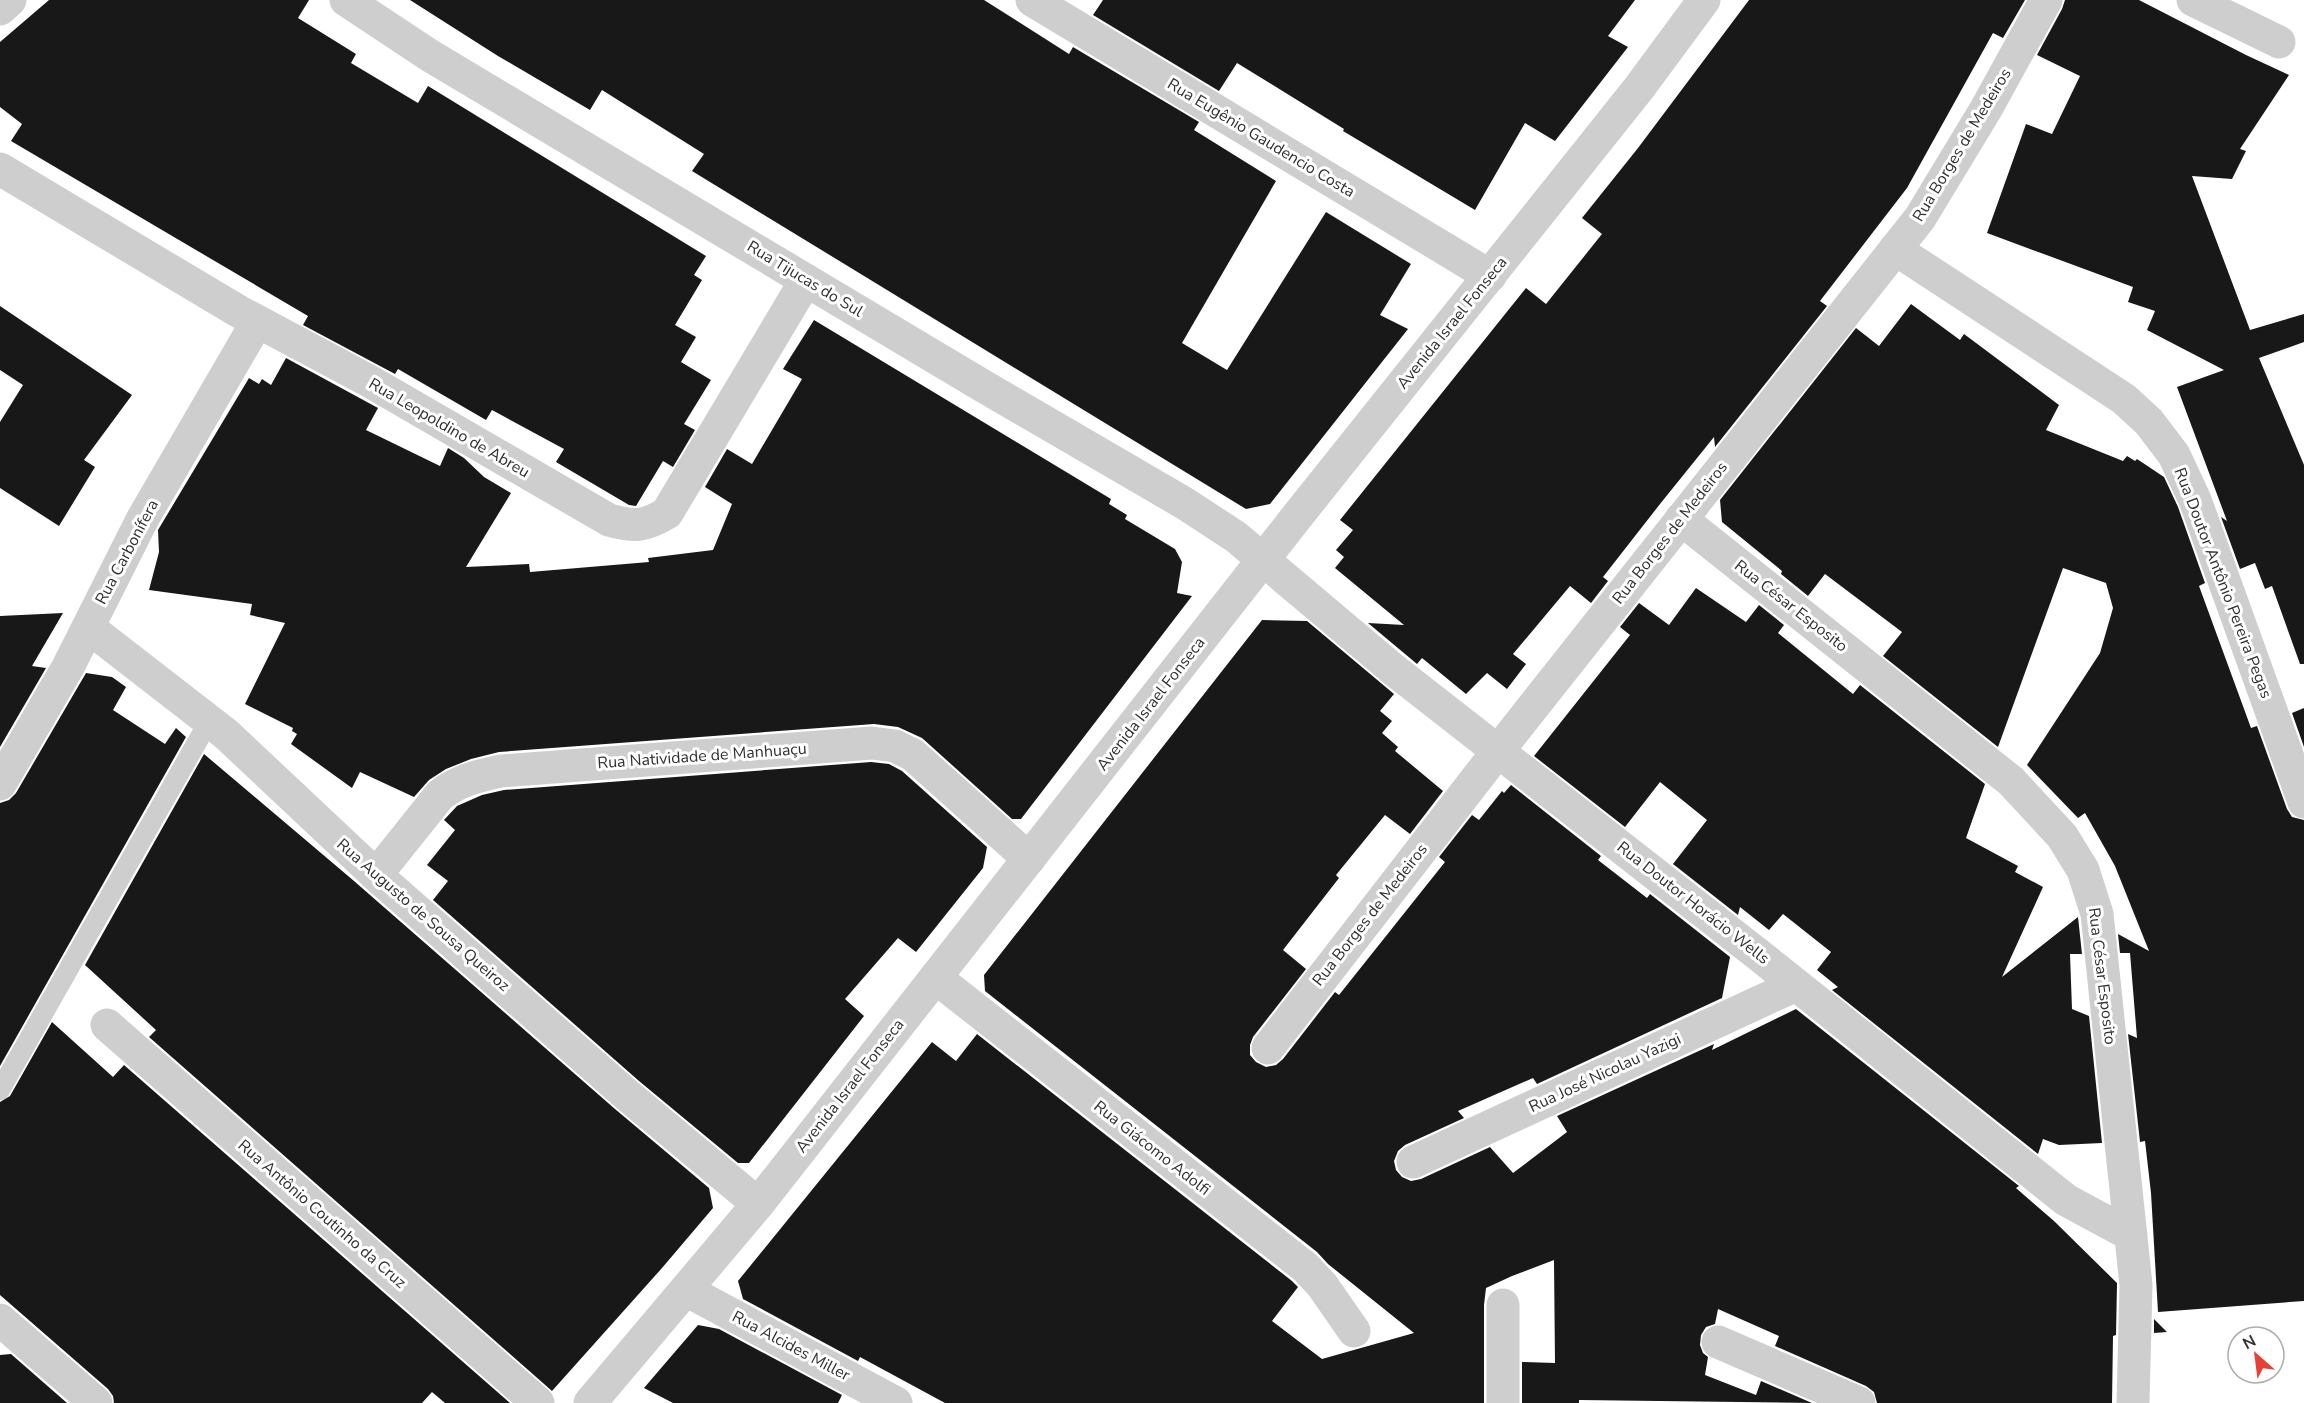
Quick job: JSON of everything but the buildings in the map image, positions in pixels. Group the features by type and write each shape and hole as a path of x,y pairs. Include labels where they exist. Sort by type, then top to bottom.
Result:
{"street":[{"path":"0,9 10,0"},
{"name":"Rua Tijucas do Sul","path":"346,0 429,55 1184,503 1236,537 1263,560"},
{"name":"Rua Eugênio Gaudencio Costa","path":"1032,0 1490,276"},
{"name":"Avenida Israel Fonseca","path":"590,1403 758,1204 1263,560 1640,88 1704,0"},
{"name":"Rua Borges de Medeiros","path":"1268,1048 1498,751 1920,218 1980,119 2046,0"},
{"path":"2193,0 2279,42"},
{"name":"Rua Leopoldino de Abreu","path":"6,182 257,322 371,382 609,520 629,526 650,523 667,513 806,280"},
{"name":"Rua Doutor Antônio Pereira Pegas","path":"1895,249 2124,399 2150,422 2174,455 2195,500 2304,802"},
{"name":"Rua Carbonífera","path":"0,784 68,666 143,518 257,322"},
{"name":"Rua César Esposito","path":"1681,519 2011,781 2062,836 2083,870 2097,914 2136,1286 2133,1403"},
{"name":"Rua Doutor Horácio Wells","path":"1263,560 1394,670 2066,1200 2131,1235"},
{"name":"Rua Augusto de Sousa Queiroz","path":"88,627 209,721 376,875 627,1095 758,1204"},
{"name":"Rua Natividade de Manhuaçu","path":"376,875 440,795 452,786 473,777 501,771 872,743 895,746 913,755 1029,859"},
{"name":"Rua Giácomo Adolfi","path":"936,978 1305,1267 1322,1285 1354,1331"},
{"name":"Rua José Nicolau Yazigi","path":"1413,1162 1796,985"},
{"name":"Rua Antônio Coutinho da Cruz","path":"107,1025 538,1403"},
{"name":"Rua Alcides Miller","path":"686,1290 896,1403"},
{"path":"1503,1305 1503,1403"},
{"path":"0,1320 96,1403"},
{"path":"1718,1342 1858,1403"}],"lane":[{"path":"0,1090 209,721"}]}
